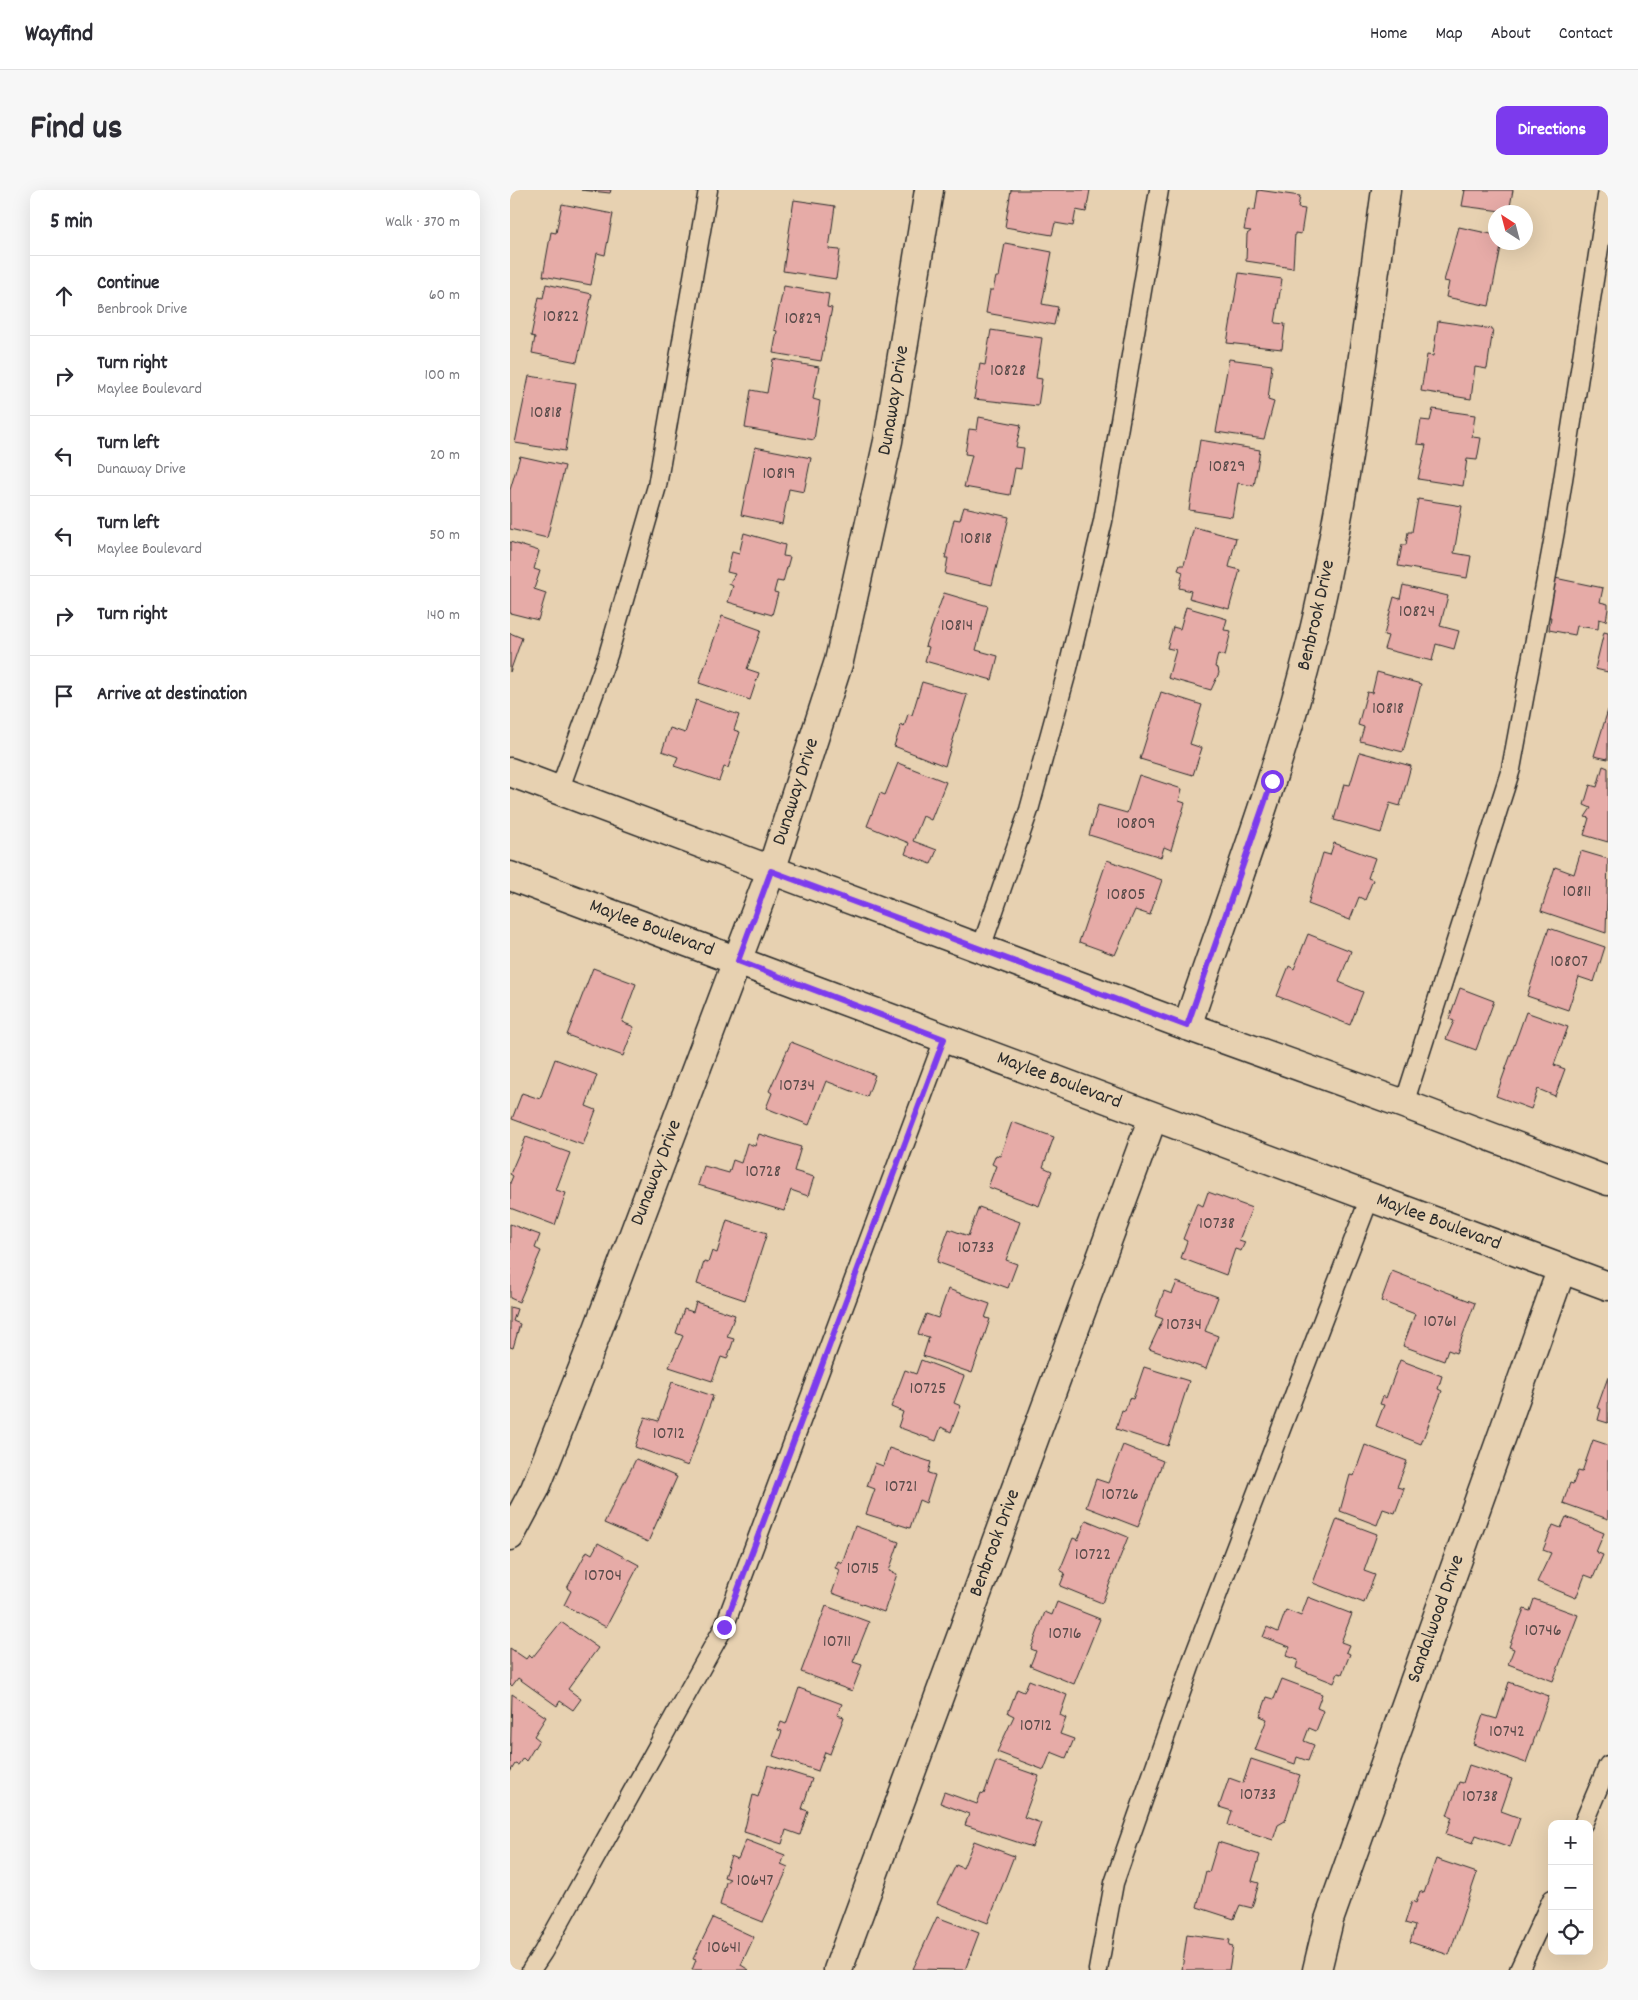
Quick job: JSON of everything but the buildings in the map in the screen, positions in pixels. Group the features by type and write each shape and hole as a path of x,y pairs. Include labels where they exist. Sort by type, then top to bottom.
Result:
{"street":[{"name":"Dunaway Drive","path":"510,1536 535,1489 588,1358 738,961 771,871 839,661 888,441 929,190"},
{"name":"Benbrook Drive","path":"1187,1026 1272,781 1317,619 1351,447 1386,190"},
{"path":"510,772 1187,1026 1607,1178"},
{"name":"Maylee Boulevard","path":"510,876 1608,1286"},
{"name":"Benbrook Drive","path":"838,1970 1153,1117"},
{"name":"Sandalwood Drive","path":"1317,1970 1329,1920 1562,1268"}],"lane":[{"path":"559,791 608,656 657,486 708,190"},
{"path":"981,948 1029,810 1068,668 1098,539 1159,190"},
{"path":"1404,1104 1511,769 1555,531 1608,190"},
{"path":"531,1970 543,1952 724,1627 944,1039"},
{"path":"1098,1970 1114,1883 1192,1661 1370,1197"},
{"path":"1585,1820 1608,1765"},
{"path":"1518,1970 1548,1907"}],"route":[{"path":"724,1627 944,1039 738,961 771,871 1187,1026 1272,781"}]}
